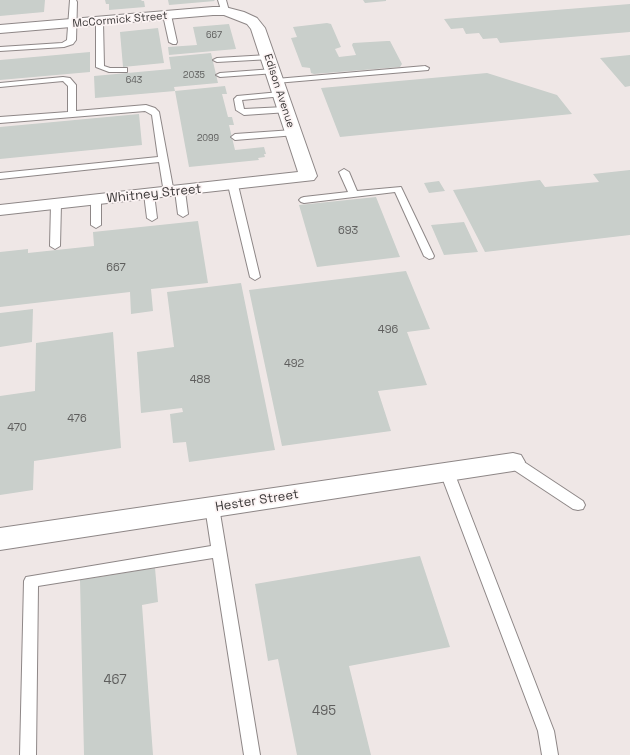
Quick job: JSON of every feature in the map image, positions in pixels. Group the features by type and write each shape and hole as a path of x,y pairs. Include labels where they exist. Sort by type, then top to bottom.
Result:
{"street":[{"name":"McCormick Street","path":"0,30 229,9"},
{"name":"Edison Avenue","path":"229,9 252,21 258,28 308,176"},
{"name":"Whitney Street","path":"0,210 174,192 308,176"},
{"name":"Hester Street","path":"0,539 513,462"}],"lane":[{"path":"0,49 68,44 72,40 73,2"},
{"path":"167,15 173,42"},
{"path":"99,22 100,67 108,70 124,70"},
{"path":"217,60 268,57"},
{"path":"220,75 276,82 424,68"},
{"path":"0,85 63,79 67,80 72,85 72,114"},
{"path":"276,82 238,99 240,110 244,112 285,110"},
{"path":"0,120 146,108 152,110 156,114 163,159 183,214"},
{"path":"235,137 293,133"},
{"path":"0,176 163,159"},
{"path":"344,172 354,194"},
{"path":"233,185 255,277"},
{"path":"304,200 398,189 429,256"},
{"path":"149,194 152,218"},
{"path":"96,200 96,225"},
{"path":"55,246 56,204"},
{"path":"513,462 578,505"},
{"path":"447,472 546,730 550,755"},
{"path":"212,507 252,755"},
{"path":"28,755 31,581 219,551"}],"building":[{"path":"0,0 45,0 44,12 0,16"},
{"path":"105,0 141,0 144,1 145,7 109,10 109,4 106,4"},
{"path":"168,0 214,0 215,1 169,5"},
{"path":"363,0 386,0 386,1 365,3"},
{"path":"630,4 630,32 500,43 497,38 483,39 479,33 466,34 463,28 451,29 444,19"},
{"path":"327,23 331,24 341,47 335,49 339,57 356,55 352,45 353,43 390,41 402,64 400,67 311,73 310,68 302,67 291,38 297,37 293,27"},
{"path":"229,24 236,49 169,55 168,47 197,45 193,27"},
{"path":"158,28 164,63 123,67 120,32"},
{"path":"90,52 90,72 0,80 0,60"},
{"path":"211,53 218,83 174,87 175,91 95,98 94,76 171,69 169,57"},
{"path":"630,55 630,86 625,87 600,58"},
{"path":"487,73 557,95 572,114 340,137 321,88"},
{"path":"225,86 227,94 222,94 228,117 232,117 234,125 229,125 235,150 264,147 266,154 264,154 265,157 258,158 259,160 189,167 175,91"},
{"path":"139,114 142,145 0,159 0,127"},
{"path":"630,170 630,235 485,252 453,190 540,180 545,187 599,182 593,174"},
{"path":"439,181 445,191 429,193 424,183"},
{"path":"376,197 400,257 317,267 299,205"},
{"path":"198,221 208,283 151,289 153,311 131,314 130,292 0,307 0,252 28,249 28,253 94,246 93,232"},
{"path":"464,222 478,252 444,255 431,225"},
{"path":"406,271 430,329 407,332 427,385 378,391 391,431 282,446 249,290"},
{"path":"241,283 275,450 189,462 186,442 173,443 170,414 183,412 182,408 141,413 137,352 174,347 167,292"},
{"path":"33,309 32,342 0,347 0,313"},
{"path":"113,332 121,448 34,461 33,490 0,495 0,396 35,391 36,343"},
{"path":"420,556 450,647 349,666 371,755 297,755 278,659 268,661 255,584"},
{"path":"155,568 158,602 142,605 153,755 84,755 80,580"}]}
